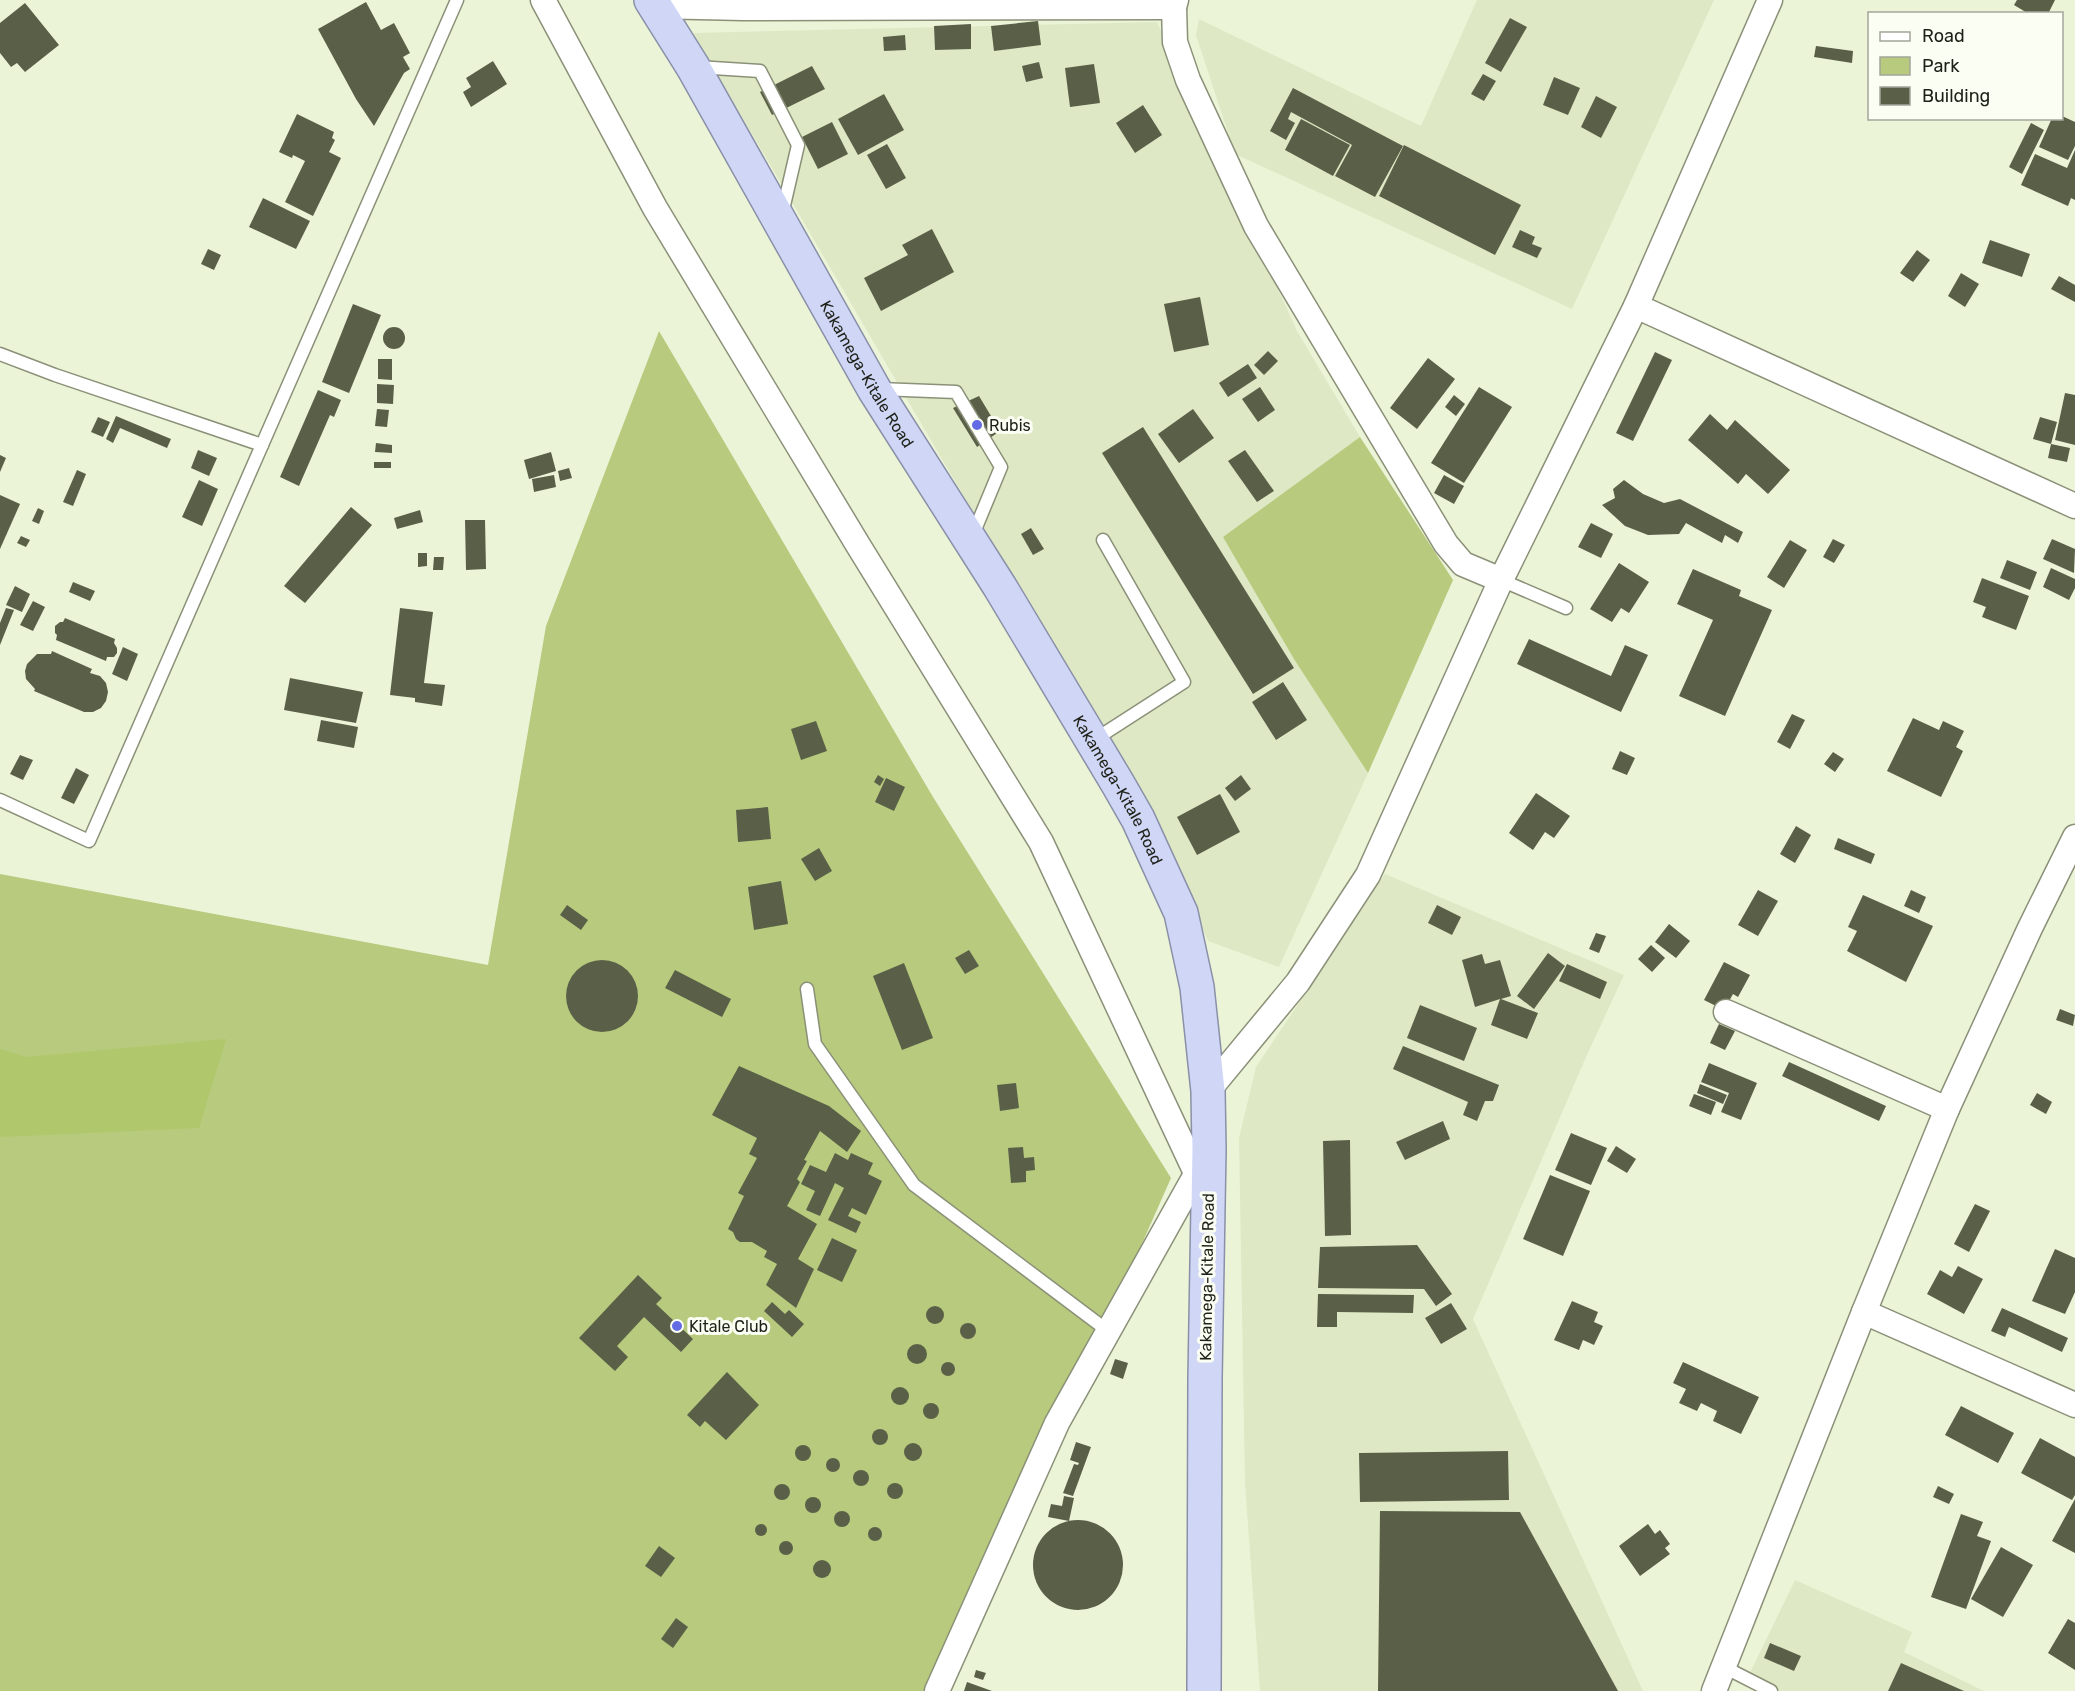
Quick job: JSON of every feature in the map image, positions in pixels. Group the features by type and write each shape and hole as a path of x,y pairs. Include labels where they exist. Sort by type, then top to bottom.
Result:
{"highway":[{"name":"Kakamega-Kitale Road","path":"653,3 693,67 874,389 1000,588 1093,741 1138,819 1181,913 1197,987 1208,1091 1203,1162 1204,1691"}],"street":[{"path":"543,0 655,208 858,545 1041,842 1203,1162 1057,1423 937,1691"},
{"path":"1208,1091 1298,982 1368,875 1501,580 1636,306 1770,0"},
{"path":"653,3 1175,4 1175,42 1188,80 1256,226 1446,544 1463,564 1501,580"},
{"path":"1636,306 2075,506"},
{"path":"1714,1691 1947,1109 2075,837"},
{"path":"1726,1012 1947,1109"},
{"path":"1864,1312 2075,1405"}],"lane":[{"path":"0,800 89,841 457,0"},
{"path":"693,67 760,71 798,145 780,224"},
{"path":"0,354 261,445"},
{"path":"874,389 956,392 1001,467 970,541"},
{"path":"1093,741 1184,682 1103,540"},
{"path":"1501,580 1566,609"},
{"path":"807,989 815,1044 914,1185 1108,1331"},
{"path":"1724,1667 1771,1691"}],"shaded area":[{"path":"1477,0 1714,0 1572,309 1235,154 1196,35 1199,19 1421,126"},
{"path":"1157,22 1297,331 1360,437 1223,537 1368,773 1279,967 1208,941 1161,834 693,33"},
{"path":"1385,874 1624,975 1586,1057 1473,1319 1643,1691 1260,1691 1245,1483 1239,1138 1256,1067"},
{"path":"1795,1580 1912,1632 1904,1652 1984,1691 1756,1691 1745,1683"}],"green space":[{"path":"659,331 933,797 1171,1178 944,1691 0,1691 0,874 488,965 546,626"},
{"path":"1360,437 1453,580 1368,773 1294,659 1223,537"},
{"path":"226,1039 199,1128 0,1137 0,1049 26,1057"}],"building":[{"path":"2017,0 2055,0 2049,12 2026,12 2014,5"},
{"path":"366,2 381,30 394,23 410,53 403,57 410,69 404,73 374,126 356,99 318,29"},
{"path":"25,3 59,45 25,72 17,63 11,67 0,53 0,23"},
{"path":"1510,18 1527,27 1501,72 1485,63"},
{"path":"1038,21 1041,45 994,51 991,26"},
{"path":"971,24 971,49 935,50 934,26"},
{"path":"905,35 906,50 884,51 883,37"},
{"path":"1816,46 1853,51 1852,63 1814,57"},
{"path":"493,61 507,84 471,107 463,92 471,87 466,78"},
{"path":"1039,62 1043,78 1026,82 1022,66"},
{"path":"1094,64 1100,103 1070,107 1065,68"},
{"path":"812,66 825,89 772,115 760,92"},
{"path":"1483,74 1496,81 1484,101 1471,94"},
{"path":"1554,77 1580,88 1568,115 1543,105"},
{"path":"1293,88 1403,146 1375,197 1335,176 1352,145 1291,112 1288,119 1295,123 1286,140 1270,131"},
{"path":"884,94 904,130 858,155 838,119"},
{"path":"1596,96 1617,107 1601,138 1581,127"},
{"path":"1143,105 1162,135 1135,153 1116,123"},
{"path":"297,114 334,132 332,138 335,140 329,152 341,158 313,216 285,202 305,161 279,152"},
{"path":"2063,116 2075,122 2075,146 2068,160 2039,147 2051,120 2063,120"},
{"path":"1301,119 1350,145 1333,176 1285,150"},
{"path":"832,122 848,154 818,169 802,137"},
{"path":"2031,123 2044,130 2022,174 2009,167"},
{"path":"887,144 906,178 886,189 867,155"},
{"path":"1404,145 1521,205 1495,255 1379,196"},
{"path":"2075,150 2075,200 2071,198 2068,206 2021,185 2035,154 2067,168"},
{"path":"263,198 310,221 296,249 249,227"},
{"path":"932,229 954,272 881,311 864,278 908,255 902,245"},
{"path":"1520,230 1535,237 1532,244 1542,248 1537,258 1512,247"},
{"path":"1990,240 2030,254 2022,277 1982,263"},
{"path":"208,249 221,255 214,270 201,264"},
{"path":"1917,250 1930,260 1913,282 1900,273"},
{"path":"1961,273 1979,284 1965,307 1948,296"},
{"path":"2059,276 2075,285 2075,302 2051,289"},
{"path":"1200,297 1209,345 1174,352 1164,304"},
{"path":"353,304 381,315 349,393 322,382"},
{"path":"394,327 402,330 405,338 402,346 394,349 386,346 383,338 386,330"},
{"path":"1268,351 1278,361 1264,375 1254,365"},
{"path":"1655,352 1672,360 1633,441 1616,433"},
{"path":"1428,358 1455,379 1417,429 1390,408"},
{"path":"378,359 392,359 392,380 378,379"},
{"path":"1248,364 1257,378 1228,397 1219,383"},
{"path":"377,384 394,385 393,404 377,403"},
{"path":"1260,387 1275,410 1258,422 1242,399"},
{"path":"1479,387 1512,407 1464,483 1431,463"},
{"path":"318,390 341,400 334,417 330,415 299,486 280,477"},
{"path":"2065,393 2075,395 2075,445 2055,440"},
{"path":"1454,395 1465,404 1456,416 1445,407"},
{"path":"979,396 1000,431 977,447 953,408"},
{"path":"377,409 389,410 387,427 375,426"},
{"path":"1193,409 1214,438 1179,463 1158,434"},
{"path":"1710,414 1727,430 1735,420 1790,470 1768,494 1746,474 1738,484 1688,440"},
{"path":"116,416 171,439 167,448 120,428 113,443 106,439"},
{"path":"98,417 110,422 103,437 91,432"},
{"path":"2040,417 2057,422 2051,444 2033,439"},
{"path":"1143,427 1294,668 1253,694 1102,453"},
{"path":"376,443 392,445 392,453 375,452"},
{"path":"2051,444 2070,448 2067,462 2048,458"},
{"path":"198,450 217,458 209,476 191,468"},
{"path":"1245,450 1274,491 1257,502 1228,461"},
{"path":"551,452 556,471 529,479 524,460"},
{"path":"0,455 6,458 0,472"},
{"path":"374,462 391,462 391,468 374,468"},
{"path":"569,468 572,478 560,481 558,471"},
{"path":"77,470 86,474 73,506 63,502"},
{"path":"554,475 556,487 534,492 532,479"},
{"path":"1444,475 1464,486 1454,504 1434,493"},
{"path":"199,480 218,489 202,526 182,517"},
{"path":"1624,480 1643,494 1664,503 1680,499 1743,532 1738,543 1725,535 1722,543 1686,523 1679,534 1648,535 1625,526 1602,505 1615,498 1613,489"},
{"path":"0,495 20,504 0,549"},
{"path":"351,507 372,525 305,603 284,586"},
{"path":"38,508 44,511 39,524 32,521"},
{"path":"420,510 423,522 397,529 394,518"},
{"path":"465,520 485,520 486,569 466,570"},
{"path":"1591,523 1613,534 1601,558 1578,547"},
{"path":"1031,528 1044,549 1033,555 1021,534"},
{"path":"21,536 30,540 26,547 17,543"},
{"path":"1833,539 1845,545 1834,563 1823,557"},
{"path":"2052,539 2075,549 2074,573 2043,559"},
{"path":"1790,540 1807,550 1784,588 1767,577"},
{"path":"418,553 427,553 427,566 418,567"},
{"path":"434,557 444,557 443,570 433,570"},
{"path":"2007,560 2037,572 2030,590 2000,578"},
{"path":"1619,563 1649,582 1629,613 1621,608 1612,622 1590,609"},
{"path":"2051,568 2075,579 2075,588 2069,600 2043,587"},
{"path":"1693,569 1741,590 1739,596 1772,610 1725,716 1679,696 1713,620 1677,604"},
{"path":"1982,578 2029,596 2016,630 1982,617 1986,607 1973,602"},
{"path":"73,582 95,591 90,601 69,592"},
{"path":"15,586 30,594 22,612 6,605"},
{"path":"33,601 45,607 33,631 20,625"},
{"path":"6,608 14,610 0,645 0,623"},
{"path":"400,608 433,612 424,683 445,685 442,706 415,702 415,698 390,695"},
{"path":"65,618 115,639 117,653 114,657 107,657 106,661 56,640 55,626 63,622"},
{"path":"1529,639 1611,676 1625,645 1648,655 1621,712 1517,664"},
{"path":"123,647 138,654 127,681 112,674"},
{"path":"52,651 92,669 90,673 100,676 106,683 108,692 101,708 93,712 84,712 34,691 35,689 26,679 27,664 37,654 51,654"},
{"path":"290,678 363,692 356,723 284,710"},
{"path":"1283,682 1307,720 1276,740 1252,702"},
{"path":"1792,714 1805,720 1790,749 1777,742"},
{"path":"1913,718 1939,730 1943,721 1964,731 1956,747 1963,751 1941,797 1887,771"},
{"path":"321,720 358,727 354,748 317,741"},
{"path":"816,721 827,751 801,760 791,729"},
{"path":"1620,751 1635,758 1627,775 1612,769"},
{"path":"1833,752 1844,759 1835,772 1824,764"},
{"path":"20,755 33,760 23,780 10,774"},
{"path":"76,768 89,775 74,804 61,798"},
{"path":"878,775 884,779 880,786 874,782"},
{"path":"1241,775 1251,789 1235,801 1225,788"},
{"path":"886,778 905,787 894,811 875,802"},
{"path":"1536,793 1570,816 1554,838 1545,832 1533,850 1509,833"},
{"path":"1220,794 1240,832 1197,855 1177,817"},
{"path":"768,807 771,839 738,842 736,810"},
{"path":"1796,826 1811,835 1795,863 1780,854"},
{"path":"1838,838 1875,854 1871,864 1834,849"},
{"path":"819,848 832,871 815,881 801,859"},
{"path":"781,881 788,924 754,930 748,887"},
{"path":"1758,890 1778,901 1758,936 1738,925"},
{"path":"1911,890 1926,897 1919,913 1904,906"},
{"path":"1863,895 1933,926 1906,982 1847,951 1857,931 1848,927"},
{"path":"567,905 588,920 581,930 560,915"},
{"path":"1437,905 1461,917 1452,935 1428,923"},
{"path":"1669,924 1690,941 1676,958 1655,942"},
{"path":"1596,933 1606,936 1599,953 1589,949"},
{"path":"1651,945 1665,958 1652,972 1638,959"},
{"path":"969,950 979,966 965,974 955,958"},
{"path":"1548,953 1565,966 1534,1009 1517,996"},
{"path":"1482,954 1485,964 1500,960 1511,996 1501,999 1538,1013 1527,1039 1491,1025 1500,999 1475,1007 1462,960"},
{"path":"602,960 622,966 632,976 638,996 632,1016 622,1026 602,1032 582,1026 572,1016 566,996 572,976 582,966"},
{"path":"1724,962 1750,975 1738,997 1733,994 1724,1010 1704,1000"},
{"path":"904,963 933,1038 902,1050 873,976"},
{"path":"1567,964 1607,982 1600,999 1559,981"},
{"path":"675,970 731,999 722,1017 665,988"},
{"path":"1420,1005 1477,1028 1464,1061 1407,1038"},
{"path":"2060,1009 2075,1015 2073,1026 2056,1020"},
{"path":"1719,1024 1735,1031 1725,1050 1710,1043"},
{"path":"1403,1046 1499,1085 1493,1101 1485,1101 1477,1121 1463,1115 1468,1102 1393,1069"},
{"path":"1789,1062 1886,1106 1879,1121 1782,1076"},
{"path":"1709,1063 1757,1083 1741,1120 1721,1112 1729,1093 1701,1082"},
{"path":"739,1066 829,1106 861,1131 847,1152 820,1131 804,1160 807,1161 797,1179 800,1182 787,1206 817,1224 798,1259 814,1269 796,1308 766,1285 777,1264 764,1257 767,1251 752,1242 740,1242 728,1229 744,1196 738,1193 757,1158 749,1154 757,1138 712,1115"},
{"path":"1016,1083 1019,1108 1000,1111 997,1085"},
{"path":"1700,1084 1727,1095 1723,1104 1697,1093"},
{"path":"2037,1093 2052,1102 2046,1114 2030,1105"},
{"path":"1694,1094 1716,1102 1711,1115 1689,1106"},
{"path":"1443,1121 1450,1139 1405,1160 1396,1142"},
{"path":"1571,1133 1607,1148 1591,1185 1555,1170"},
{"path":"1350,1140 1351,1235 1325,1236 1323,1141"},
{"path":"1616,1146 1636,1159 1627,1173 1607,1161"},
{"path":"1023,1147 1024,1158 1034,1157 1035,1170 1026,1171 1026,1182 1011,1183 1008,1148"},
{"path":"835,1153 848,1160 851,1153 873,1163 868,1174 882,1181 866,1215 852,1208 848,1216 861,1222 856,1233 828,1220 844,1188 835,1183 820,1216 806,1210 815,1191 801,1184 810,1165 826,1172"},
{"path":"1550,1175 1590,1191 1563,1256 1523,1239"},
{"path":"1975,1204 1990,1211 1969,1252 1954,1244"},
{"path":"832,1238 857,1250 842,1282 817,1270"},
{"path":"1417,1245 1452,1294 1436,1306 1424,1289 1318,1288 1320,1247"},
{"path":"2055,1249 2075,1258 2075,1292 2065,1314 2032,1301"},
{"path":"1958,1266 1983,1279 1964,1314 1927,1294 1940,1270 1952,1277"},
{"path":"638,1275 662,1298 656,1304 693,1339 681,1352 644,1317 617,1346 628,1357 615,1371 579,1338"},
{"path":"1318,1294 1414,1295 1413,1313 1337,1312 1337,1327 1317,1327"},
{"path":"1572,1301 1598,1312 1594,1322 1603,1326 1594,1345 1583,1340 1579,1350 1554,1340"},
{"path":"772,1302 785,1314 789,1310 804,1324 792,1337 764,1311"},
{"path":"1451,1303 1467,1329 1441,1344 1425,1318"},
{"path":"935,1306 941,1309 944,1315 941,1321 935,1324 929,1321 926,1315 929,1309"},
{"path":"2002,1308 2068,1338 2062,1352 2009,1327 2005,1337 1991,1331"},
{"path":"968,1323 976,1331 968,1339 960,1331"},
{"path":"917,1344 924,1347 927,1354 924,1361 917,1364 910,1361 907,1354 910,1347"},
{"path":"1115,1359 1128,1363 1123,1379 1110,1374"},
{"path":"945,1362 951,1362 955,1369 951,1376 945,1376 941,1372 941,1366"},
{"path":"1683,1362 1759,1397 1741,1434 1713,1421 1717,1411 1701,1403 1697,1411 1679,1403 1686,1389 1673,1383"},
{"path":"727,1372 759,1405 726,1440 705,1421 700,1427 687,1415"},
{"path":"900,1387 906,1390 909,1396 906,1402 900,1405 894,1402 891,1396 894,1390"},
{"path":"931,1403 939,1411 931,1419 923,1411"},
{"path":"1961,1406 2014,1433 1998,1463 1945,1435"},
{"path":"880,1429 886,1431 888,1437 886,1443 880,1445 874,1443 872,1437 874,1431"},
{"path":"2040,1438 2075,1457 2075,1495 2072,1500 2021,1473"},
{"path":"1076,1442 1091,1447 1073,1496 1063,1493 1074,1464 1079,1463 1070,1460"},
{"path":"913,1443 921,1448 922,1452 917,1460 913,1461 905,1456 904,1452 909,1444"},
{"path":"803,1445 809,1447 811,1453 809,1459 803,1461 797,1459 795,1453 797,1447"},
{"path":"1508,1451 1509,1500 1360,1502 1359,1453"},
{"path":"830,1458 836,1458 840,1465 836,1472 830,1472 826,1468 826,1462"},
{"path":"861,1470 869,1478 861,1486 853,1478"},
{"path":"892,1483 898,1483 903,1491 901,1497 892,1499 887,1494 887,1488"},
{"path":"779,1484 785,1484 790,1492 788,1498 779,1500 774,1495 774,1489"},
{"path":"1938,1486 1954,1494 1949,1504 1933,1497"},
{"path":"1064,1496 1074,1498 1069,1521 1048,1517 1051,1504 1062,1506"},
{"path":"810,1497 816,1497 821,1505 819,1511 810,1513 805,1508 805,1502"},
{"path":"2075,1499 2075,1553 2052,1541"},
{"path":"842,1511 848,1513 850,1519 848,1525 842,1527 836,1525 834,1519 836,1513"},
{"path":"1380,1511 1520,1512 1618,1691 1378,1691"},
{"path":"1961,1514 1983,1522 1977,1536 1991,1541 1966,1609 1931,1597"},
{"path":"1078,1520 1095,1523 1110,1533 1120,1548 1123,1565 1120,1582 1110,1597 1095,1607 1078,1610 1061,1607 1046,1597 1036,1582 1033,1565 1036,1548 1046,1533 1061,1523"},
{"path":"763,1524 767,1530 763,1536 759,1536 755,1528"},
{"path":"1648,1524 1655,1534 1660,1530 1670,1544 1665,1548 1670,1554 1640,1576 1619,1546"},
{"path":"875,1527 880,1529 882,1534 880,1539 875,1541 870,1539 868,1534 870,1529"},
{"path":"783,1541 789,1541 793,1548 789,1555 783,1555 779,1551 779,1545"},
{"path":"659,1546 675,1558 661,1577 645,1566"},
{"path":"2001,1547 2033,1565 2003,1617 1971,1599"},
{"path":"818,1560 826,1560 831,1565 829,1576 818,1578 813,1573 813,1565"},
{"path":"676,1618 688,1627 673,1648 661,1639"},
{"path":"2068,1619 2075,1623 2075,1670 2048,1653"},
{"path":"1770,1643 1801,1656 1794,1671 1764,1658"},
{"path":"1901,1663 1964,1691 1888,1691"},
{"path":"976,1670 986,1673 983,1680 974,1677"},
{"path":"967,1682 992,1691 964,1691"}],"place":[{"name":"Rubis","path":"977,425"},
{"name":"Kitale Club","path":"677,1326"}]}
